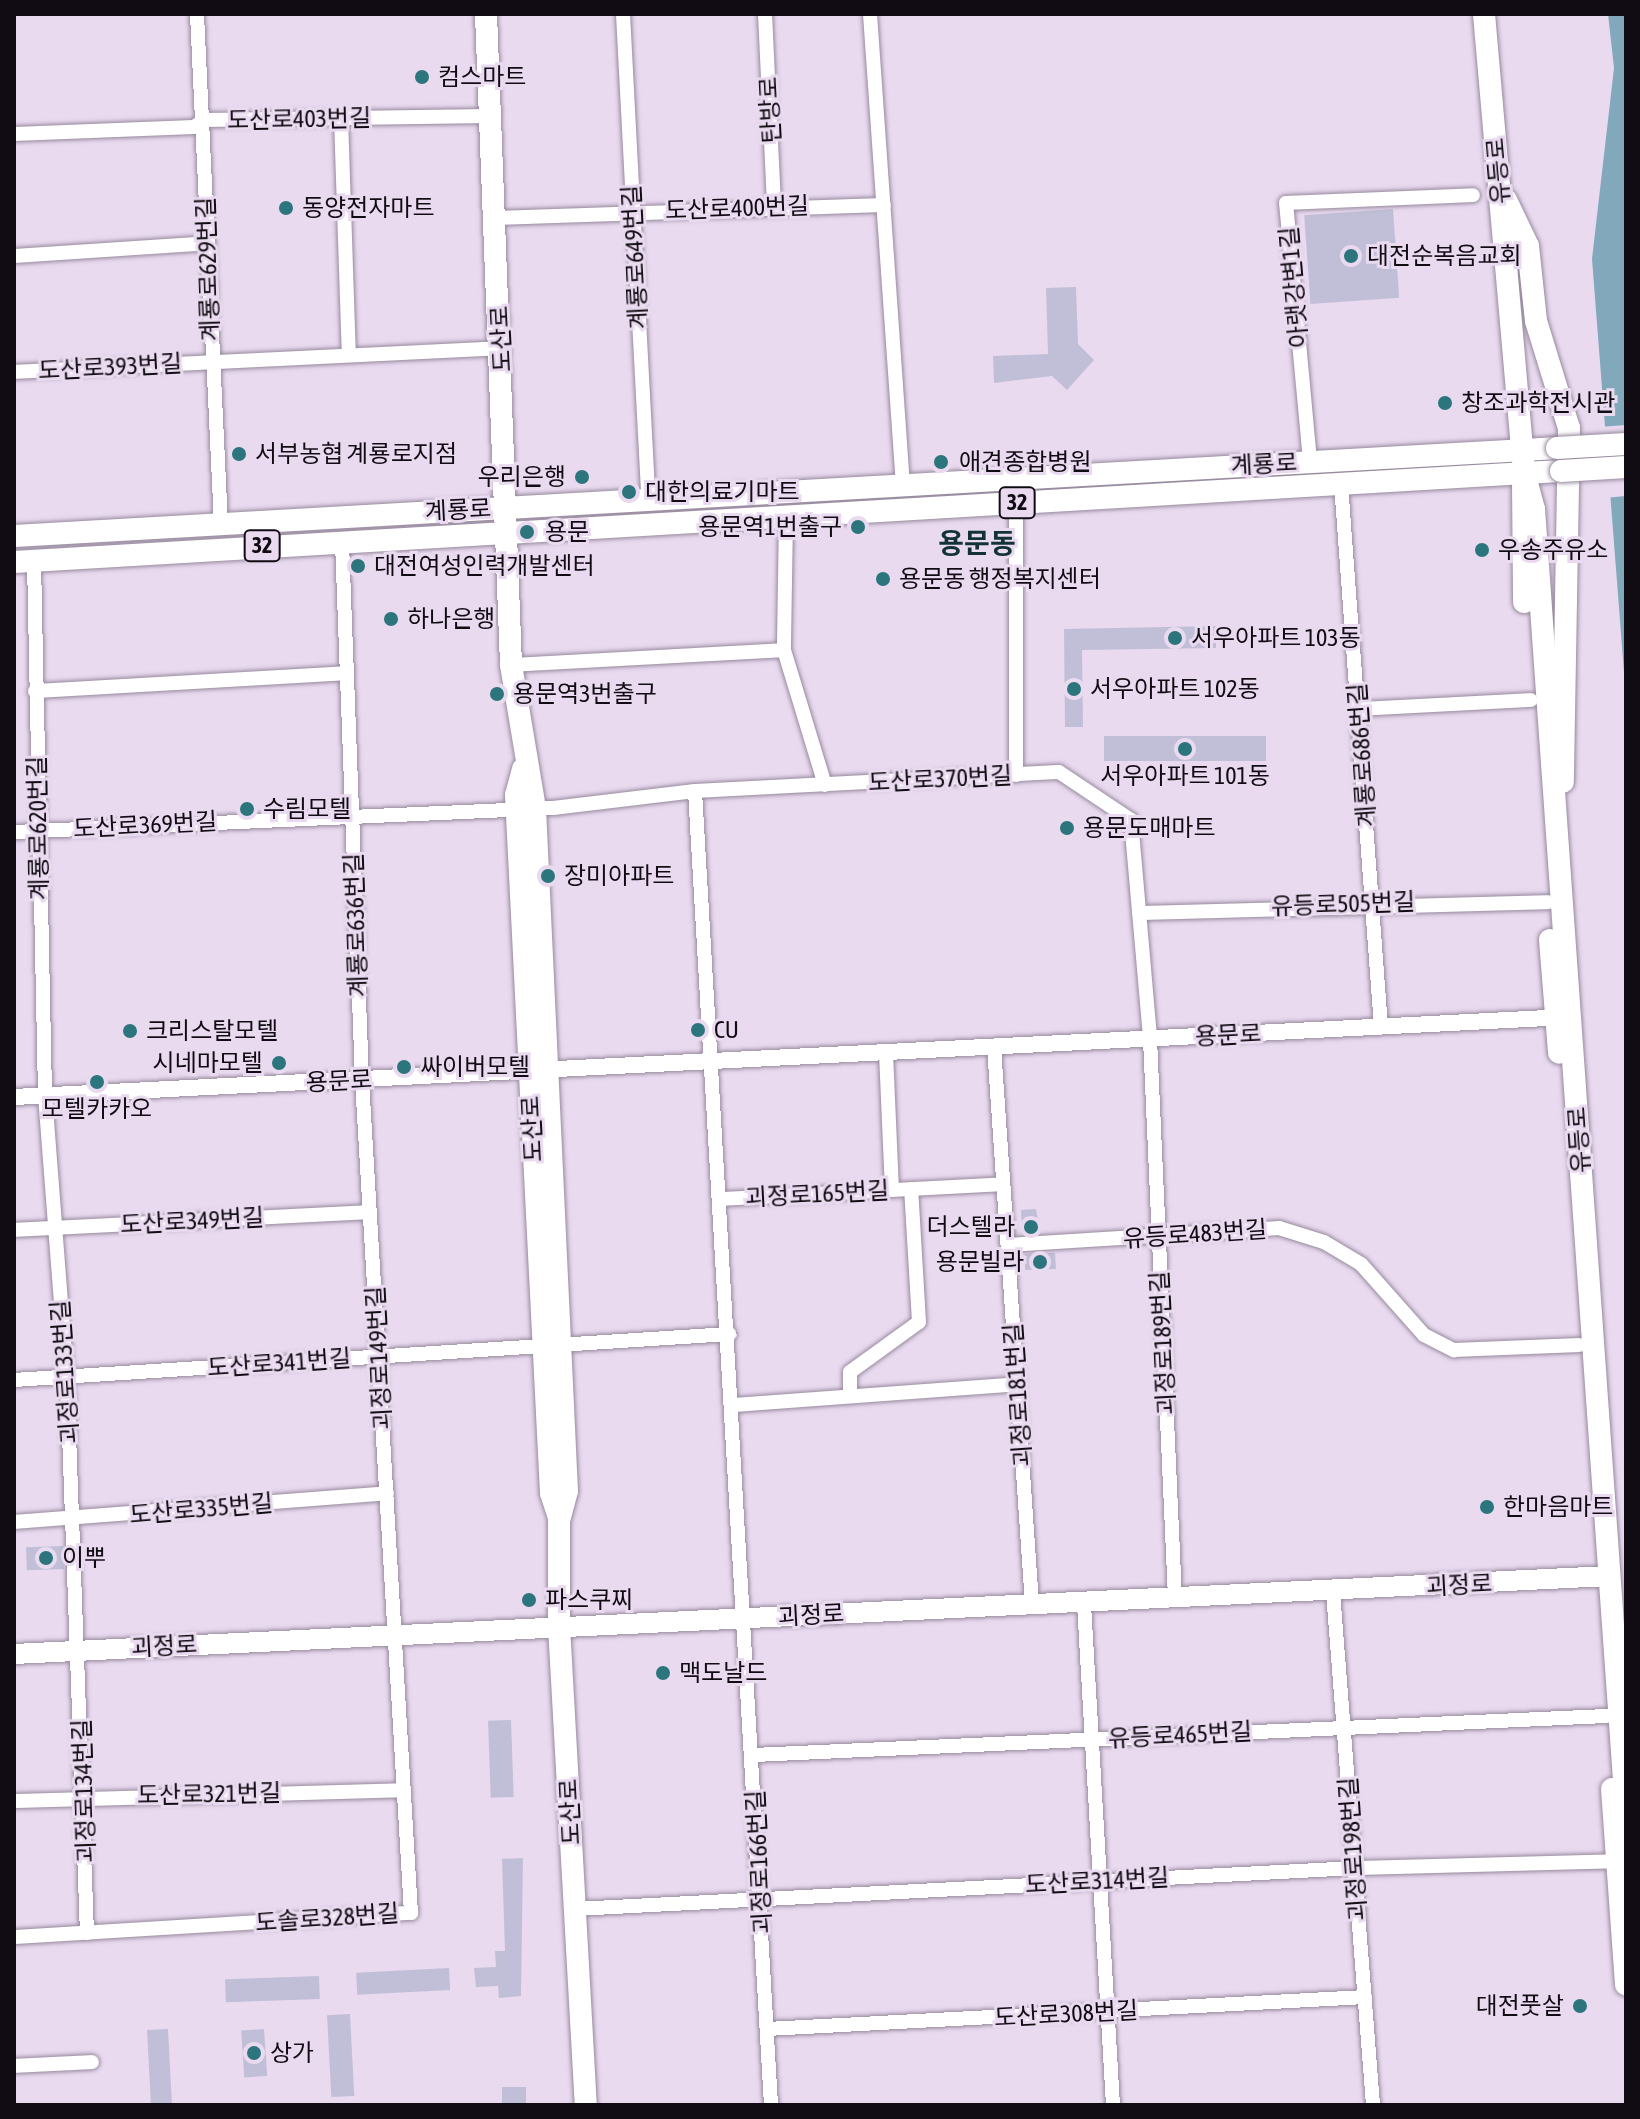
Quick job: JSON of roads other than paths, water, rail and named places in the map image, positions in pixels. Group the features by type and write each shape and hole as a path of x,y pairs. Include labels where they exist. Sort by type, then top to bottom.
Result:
{"main road":[{"name":"도산로","path":"486,14 510,533 511,665 523,769 552,1346 567,1491 559,1520 559,1626 586,2105"},
{"name":"유등로","path":"1484,14 1523,449 1524,472 1517,517 1548,902 1562,1017 1626,1985"},
{"path":"1499,185 1528,246 1536,321 1569,428 1564,775 1555,822"},
{"name":"계룡로","path":"24,561 1524,472 1559,459 1626,444"},
{"name":"계룡로","path":"14,536 1523,449 1559,459 1626,467"},
{"name":"유등로","path":"1524,472 1534,509 1555,822 1579,1345 1626,1808"},
{"name":"괴정로","path":"14,1654 1333,1592 1601,1576"}],"street":[{"name":"계룡로629번길","path":"197,14 221,525"},
{"name":"계룡로649번길","path":"623,14 648,499"},
{"name":"탄방로","path":"765,14 774,206"},
{"path":"870,14 903,485"},
{"name":"도산로403번길","path":"14,134 194,127 204,120 491,116"},
{"path":"341,118 349,355"},
{"name":"아랫강변1길","path":"1310,461 1286,203 1473,195"},
{"name":"도산로400번길","path":"495,218 774,206 884,205"},
{"path":"14,256 208,243"},
{"name":"도산로393번길","path":"14,372 502,348"},
{"name":"계룡로686번길","path":"1341,484 1381,1027"},
{"path":"1016,503 1016,775"},
{"path":"786,517 784,650 825,785"},
{"name":"계룡로636번길","path":"342,541 362,1080"},
{"name":"계룡로620번길","path":"24,561 35,691 45,1095"},
{"path":"511,665 784,650"},
{"path":"35,691 346,673"},
{"path":"1359,709 1531,700"},
{"name":"도산로370번길","path":"525,809 695,791 1059,772 1131,820 1150,1039"},
{"path":"695,791 712,1062"},
{"name":"도산로369번길","path":"14,832 525,809"},
{"name":"유등로505번길","path":"1139,913 1372,902 1548,902"},
{"name":"용문로","path":"14,1097 538,1073 1562,1017"},
{"name":"괴정로189번길","path":"1150,1039 1175,1598"},
{"name":"괴정로181번길","path":"994,1047 1032,1605"},
{"path":"886,1053 892,1190"},
{"name":"괴정로165번길","path":"712,1062 748,1618"},
{"name":"괴정로149번길","path":"362,1080 396,1635"},
{"name":"괴정로133번길","path":"45,1095 67,1378 77,1650"},
{"path":"911,1189 1003,1184"},
{"name":"괴정로165번길","path":"721,1199 911,1189 919,1322 850,1372 850,1396"},
{"name":"도산로349번길","path":"14,1230 370,1212"},
{"name":"유등로483번길","path":"1008,1245 1159,1238 1279,1228 1324,1242 1361,1264 1424,1335 1454,1350 1579,1345"},
{"path":"552,1346 730,1334"},
{"name":"도산로341번길","path":"14,1380 552,1346"},
{"path":"734,1405 1017,1384"},
{"name":"도산로335번길","path":"14,1522 73,1520 387,1493"},
{"name":"괴정로198번길","path":"1333,1592 1373,2105"},
{"path":"1084,1604 1113,2105"},
{"name":"괴정로166번길","path":"748,1618 771,2105"},
{"name":"도솔로328번길","path":"14,1937 411,1913 396,1635"},
{"name":"괴정로134번길","path":"77,1650 86,1797 87,1933"},
{"name":"유등로465번길","path":"754,1755 1607,1716"},
{"name":"도산로321번길","path":"14,1801 404,1790"},
{"name":"도산로314번길","path":"576,1909 1355,1868 1618,1861"},
{"name":"도산로308번길","path":"767,2029 1365,1997"},
{"path":"14,2066 92,2062"}],"water":[{"path":"1608,14 1626,14 1626,698 1592,259 1614,68"}],"place":[{"name":"컴스마트","path":"422,77"},
{"name":"동양전자마트","path":"286,208"},
{"name":"대전순복음교회","path":"1351,256"},
{"name":"창조과학전시관","path":"1445,403"},
{"name":"서부농협 계룡로지점","path":"239,454"},
{"name":"애견종합병원","path":"941,462"},
{"name":"우리은행","path":"582,477"},
{"name":"대한의료기마트","path":"629,492"},
{"name":"용문역1번출구","path":"858,527"},
{"name":"용문","path":"527,532"},
{"name":"우송주유소","path":"1482,550"},
{"name":"대전여성인력개발센터","path":"358,566"},
{"name":"용문동 행정복지센터","path":"883,579"},
{"name":"하나은행","path":"391,619"},
{"name":"서우아파트 103동","path":"1175,638"},
{"name":"서우아파트 102동","path":"1074,689"},
{"name":"용문역3번출구","path":"497,694"},
{"name":"서우아파트 101동","path":"1185,749"},
{"name":"수림모텔","path":"247,809"},
{"name":"용문도매마트","path":"1067,828"},
{"name":"장미아파트","path":"548,876"},
{"name":"CU","path":"698,1030"},
{"name":"크리스탈모텔","path":"130,1031"},
{"name":"시네마모텔","path":"279,1063"},
{"name":"싸이버모텔","path":"404,1067"},
{"name":"모텔카카오","path":"97,1082"},
{"name":"더스텔라","path":"1031,1227"},
{"name":"용문빌라","path":"1040,1262"},
{"name":"한마음마트","path":"1487,1507"},
{"name":"이뿌","path":"46,1558"},
{"name":"파스쿠찌","path":"529,1600"},
{"name":"맥도날드","path":"663,1673"},
{"name":"대전풋살","path":"1580,2006"},
{"name":"상가","path":"254,2053"}],"district":[{"name":"용문동","path":"977,543"}]}
